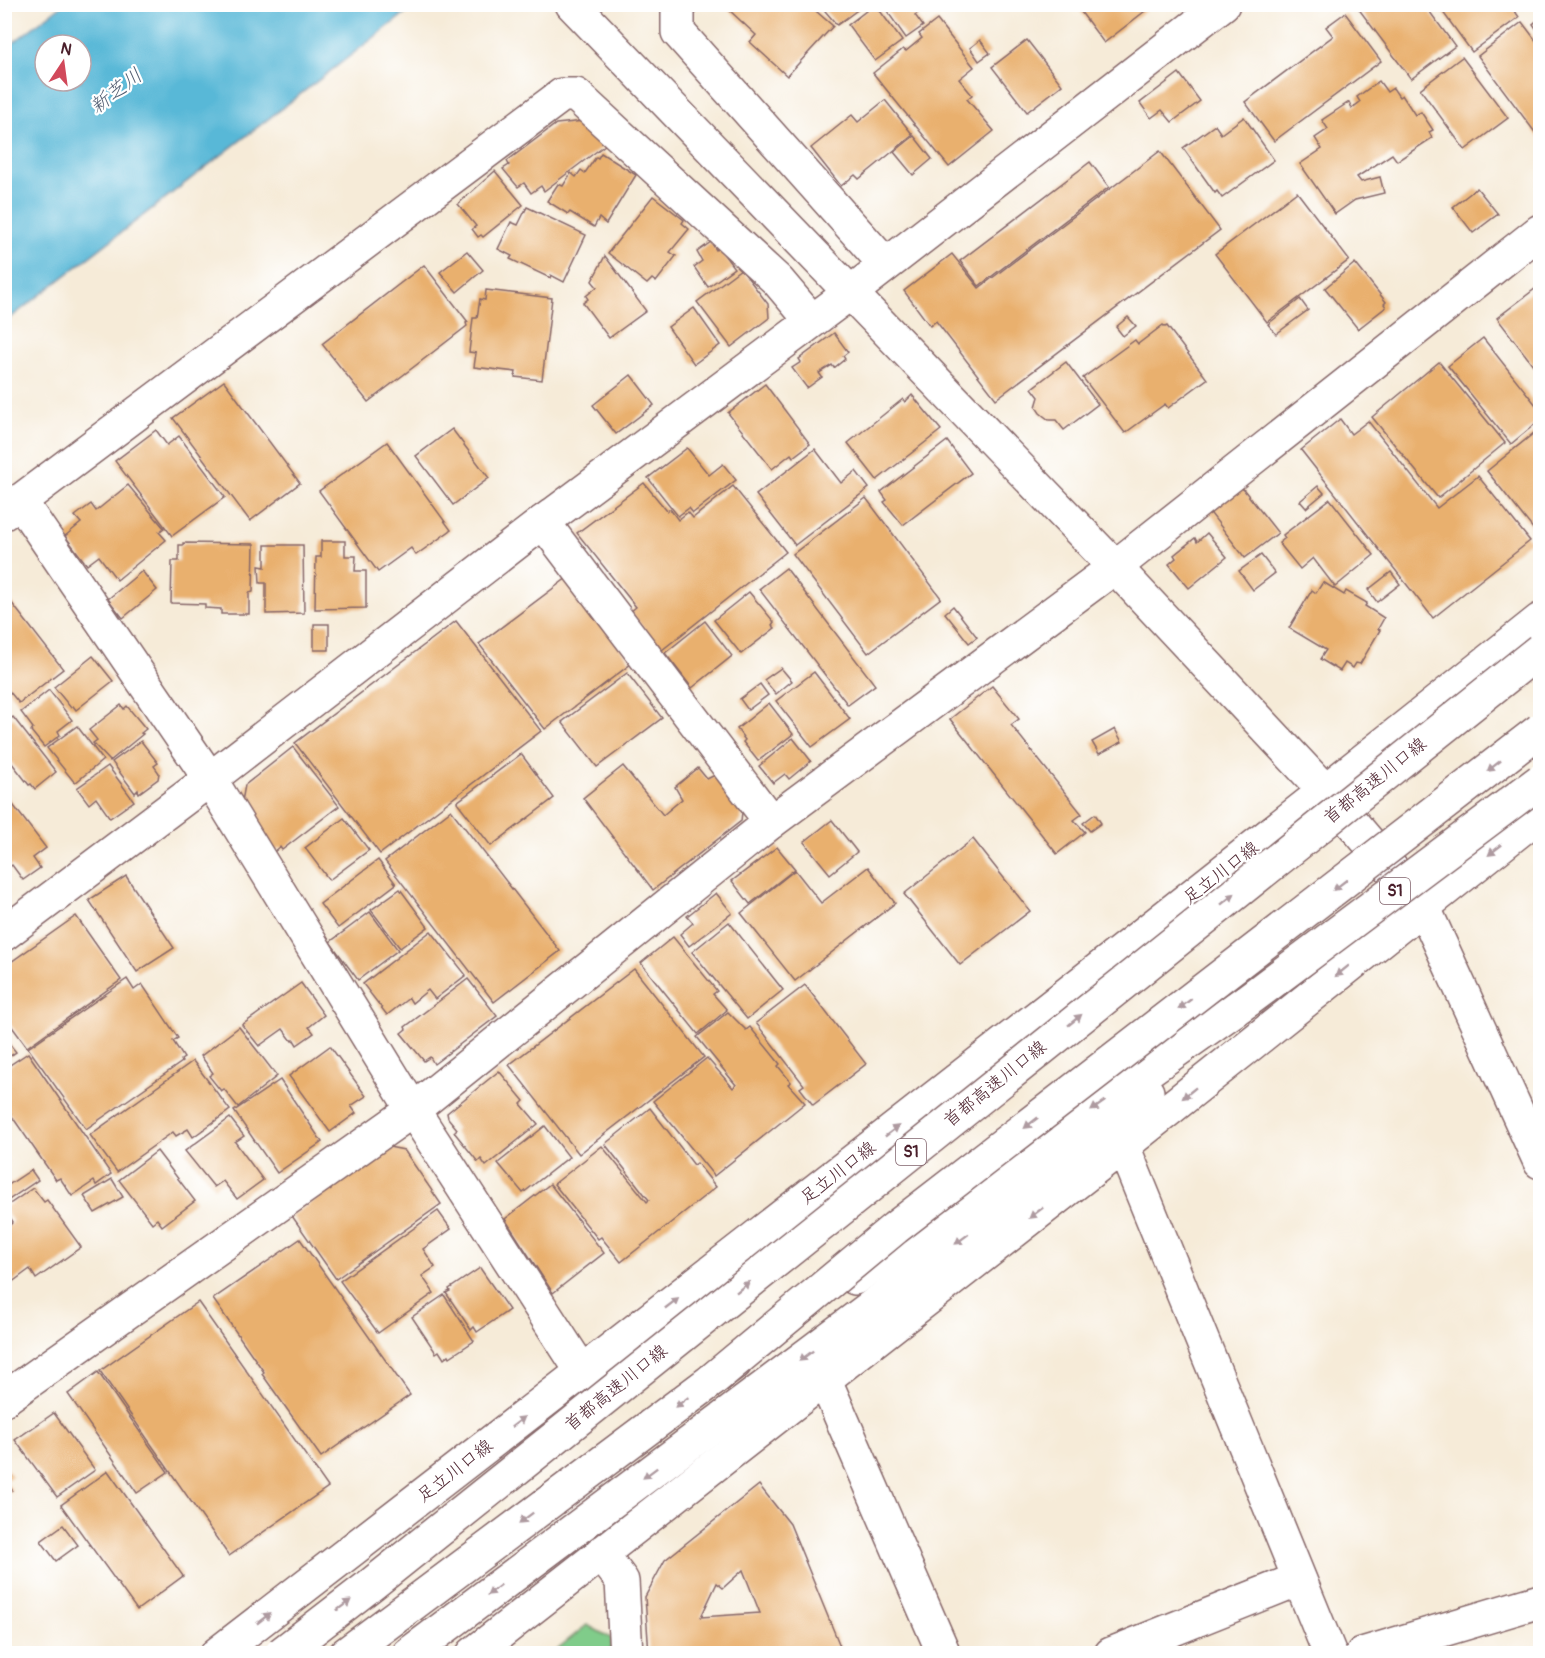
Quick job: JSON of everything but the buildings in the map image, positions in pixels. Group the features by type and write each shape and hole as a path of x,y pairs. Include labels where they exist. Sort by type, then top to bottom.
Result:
{"main road":[{"path":"572,4 1115,567 1325,791 1424,906 1540,1162"},
{"path":"678,4 678,32 885,264"},
{"path":"4,934 210,779 543,522 850,292 1223,4"},
{"path":"583,1373 413,1110 210,779 12,507 562,96 576,95 778,281 811,320"},
{"path":"4,1399 413,1110 771,822 1115,567 1540,231"},
{"path":"543,522 771,822"},
{"name":"足立川口線","path":"217,1653 583,1373 1540,620"},
{"name":"首都高速川口線","path":"281,1653 372,1584 1540,650"},
{"path":"712,1380 895,1228 1540,730"},
{"name":"S1","path":"346,1653 712,1380 1248,1000 1540,780"},
{"path":"473,1653 1123,1146 1540,814"},
{"name":"S1","path":"409,1653 1108,1129 1248,1000"},
{"path":"1123,1146 1330,1653"},
{"path":"824,1378 944,1653"},
{"path":"601,1553 622,1581 626,1653"},
{"path":"1111,1653 1299,1579"},
{"path":"1362,1653 1540,1600"}],"green space":[{"path":"587,1625 611,1638 612,1653 551,1654"}],"water":[{"name":"新芝川","path":"62,4 416,5 5,322 5,49"}]}
